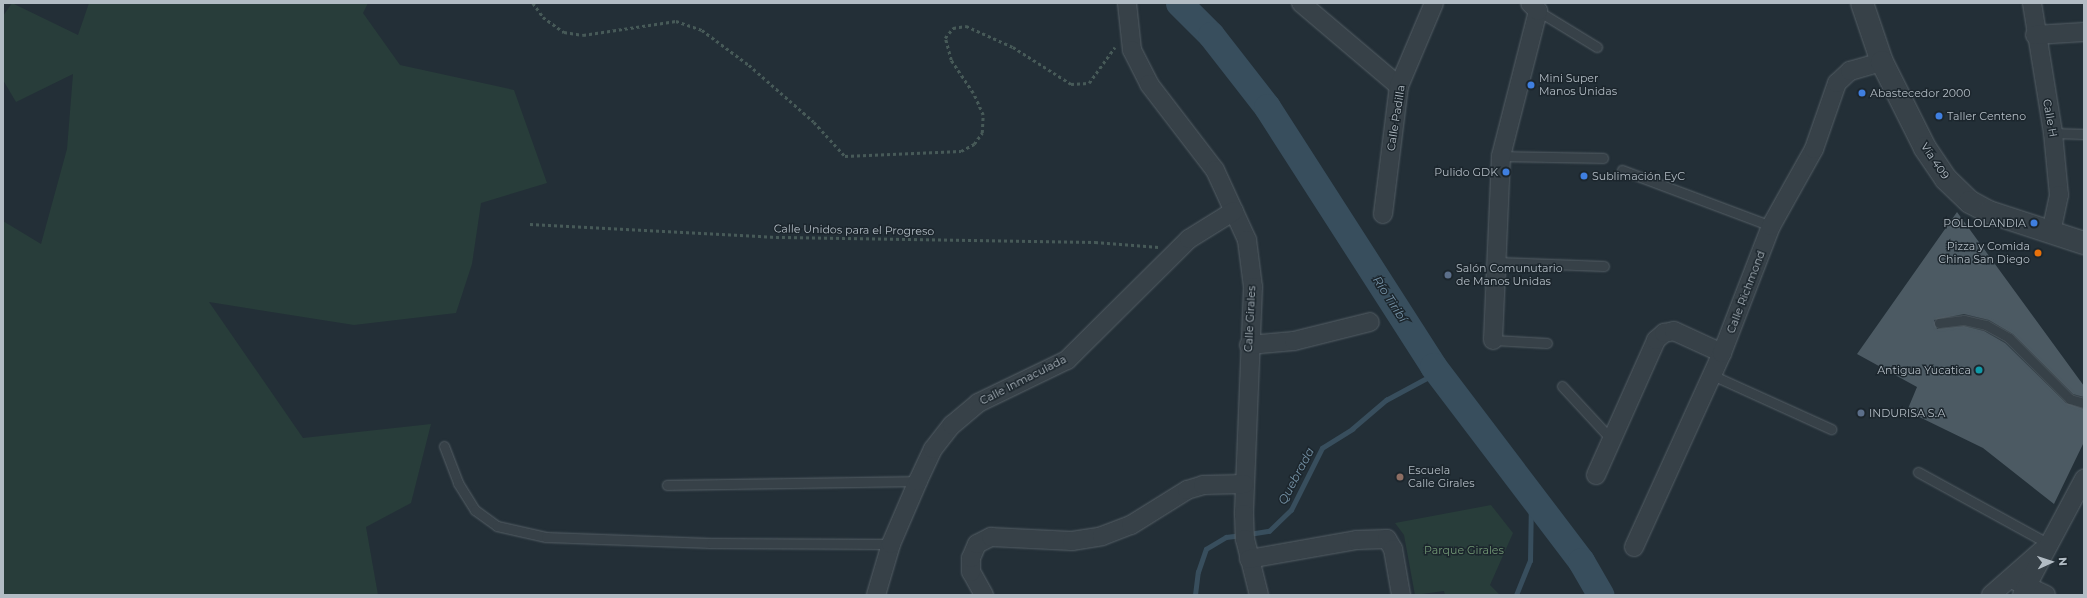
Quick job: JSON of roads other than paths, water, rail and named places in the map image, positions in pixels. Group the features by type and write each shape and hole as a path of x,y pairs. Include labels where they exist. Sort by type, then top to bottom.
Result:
{"street":[{"name":"Calle Girales","path":"1127,3 1128,28 1132,50 1149,84 1215,170 1247,240 1253,287 1249,344 1244,484 1245,539 1259,595"},
{"path":"1301,3 1400,86"},
{"name":"Calle Padilla","path":"1383,214 1400,86 1434,3"},
{"name":"Vía 409","path":"1862,3 1882,62 1925,148 1946,179 1970,202 1989,212 2084,243"},
{"name":"Calle H","path":"2032,3 2035,35 2053,133 2059,195 2051,233"},
{"path":"1493,340 1498,262 1501,156 1534,7"},
{"path":"2035,35 2084,32"},
{"name":"Calle Richmond","path":"1634,547 1722,353 1771,226 1814,148 1837,83 1850,71 1882,62"},
{"name":"Calle Inmaculada","path":"876,595 891,544 918,481 934,449 952,425 978,404 1067,360 1179,249 1234,211"},
{"path":"1249,344 1294,341 1370,322"},
{"path":"1596,474 1656,340 1664,333 1674,331 1685,333 1722,353"},
{"path":"2024,590 2084,479"},
{"path":"984,595 971,572 971,558 977,544 991,537 1072,541 1102,536 1131,525 1187,490 1203,485 1244,484"},
{"path":"1249,559 1357,540 1387,539 1393,549 1401,595"},
{"path":"1991,595 2049,544"},
{"path":"2011,578 2024,590 2046,595"}],"lane":[{"path":"1534,7 1597,47"},
{"path":"2053,133 2084,134"},
{"path":"1501,156 1604,158"},
{"path":"1622,170 1771,226"},
{"path":"1498,262 1604,266"},
{"path":"1939,323 1964,320 1986,325 2009,338 2070,399 2084,403"},
{"path":"1493,340 1547,343"},
{"path":"1712,375 1831,429"},
{"path":"1562,386 1611,439"},
{"path":"444,446 458,483 475,510 497,526 546,537 711,543 891,544"},
{"path":"1918,472 2049,544"},
{"path":"667,485 918,481"}],"waterway":[{"name":"Río Tiribí","path":"1179,3 1211,35 1267,107 1433,366 1581,561 1601,595"},
{"name":"Quebrada","path":"1249,534 1269,531 1291,510 1322,448 1352,429 1386,400 1438,372"},
{"path":"1516,595 1530,561 1531,497"},
{"name":"Quebrada","path":"1195,595 1198,572 1206,549 1226,537 1242,535"}],"place":[{"name":"Mini Super Manos Unidas","path":"1531,85"},
{"name":"Abastecedor 2000","path":"1862,93"},
{"name":"Taller Centeno","path":"1939,116"},
{"name":"Pulido GDK","path":"1506,172"},
{"name":"Sublimación EyC","path":"1584,176"},
{"name":"POLLOLANDIA","path":"2034,223"},
{"name":"Pizza y Comida China San Diego","path":"2038,253"},
{"name":"Salón Comunutario de Manos Unidas","path":"1448,275"},
{"name":"Antigua Yucatica","path":"1979,370"},
{"name":"INDURISA S.A","path":"1861,413"},
{"name":"Escuela Calle Girales","path":"1400,477"}],"park label":[{"name":"Parque Girales","path":"1464,550"}]}
